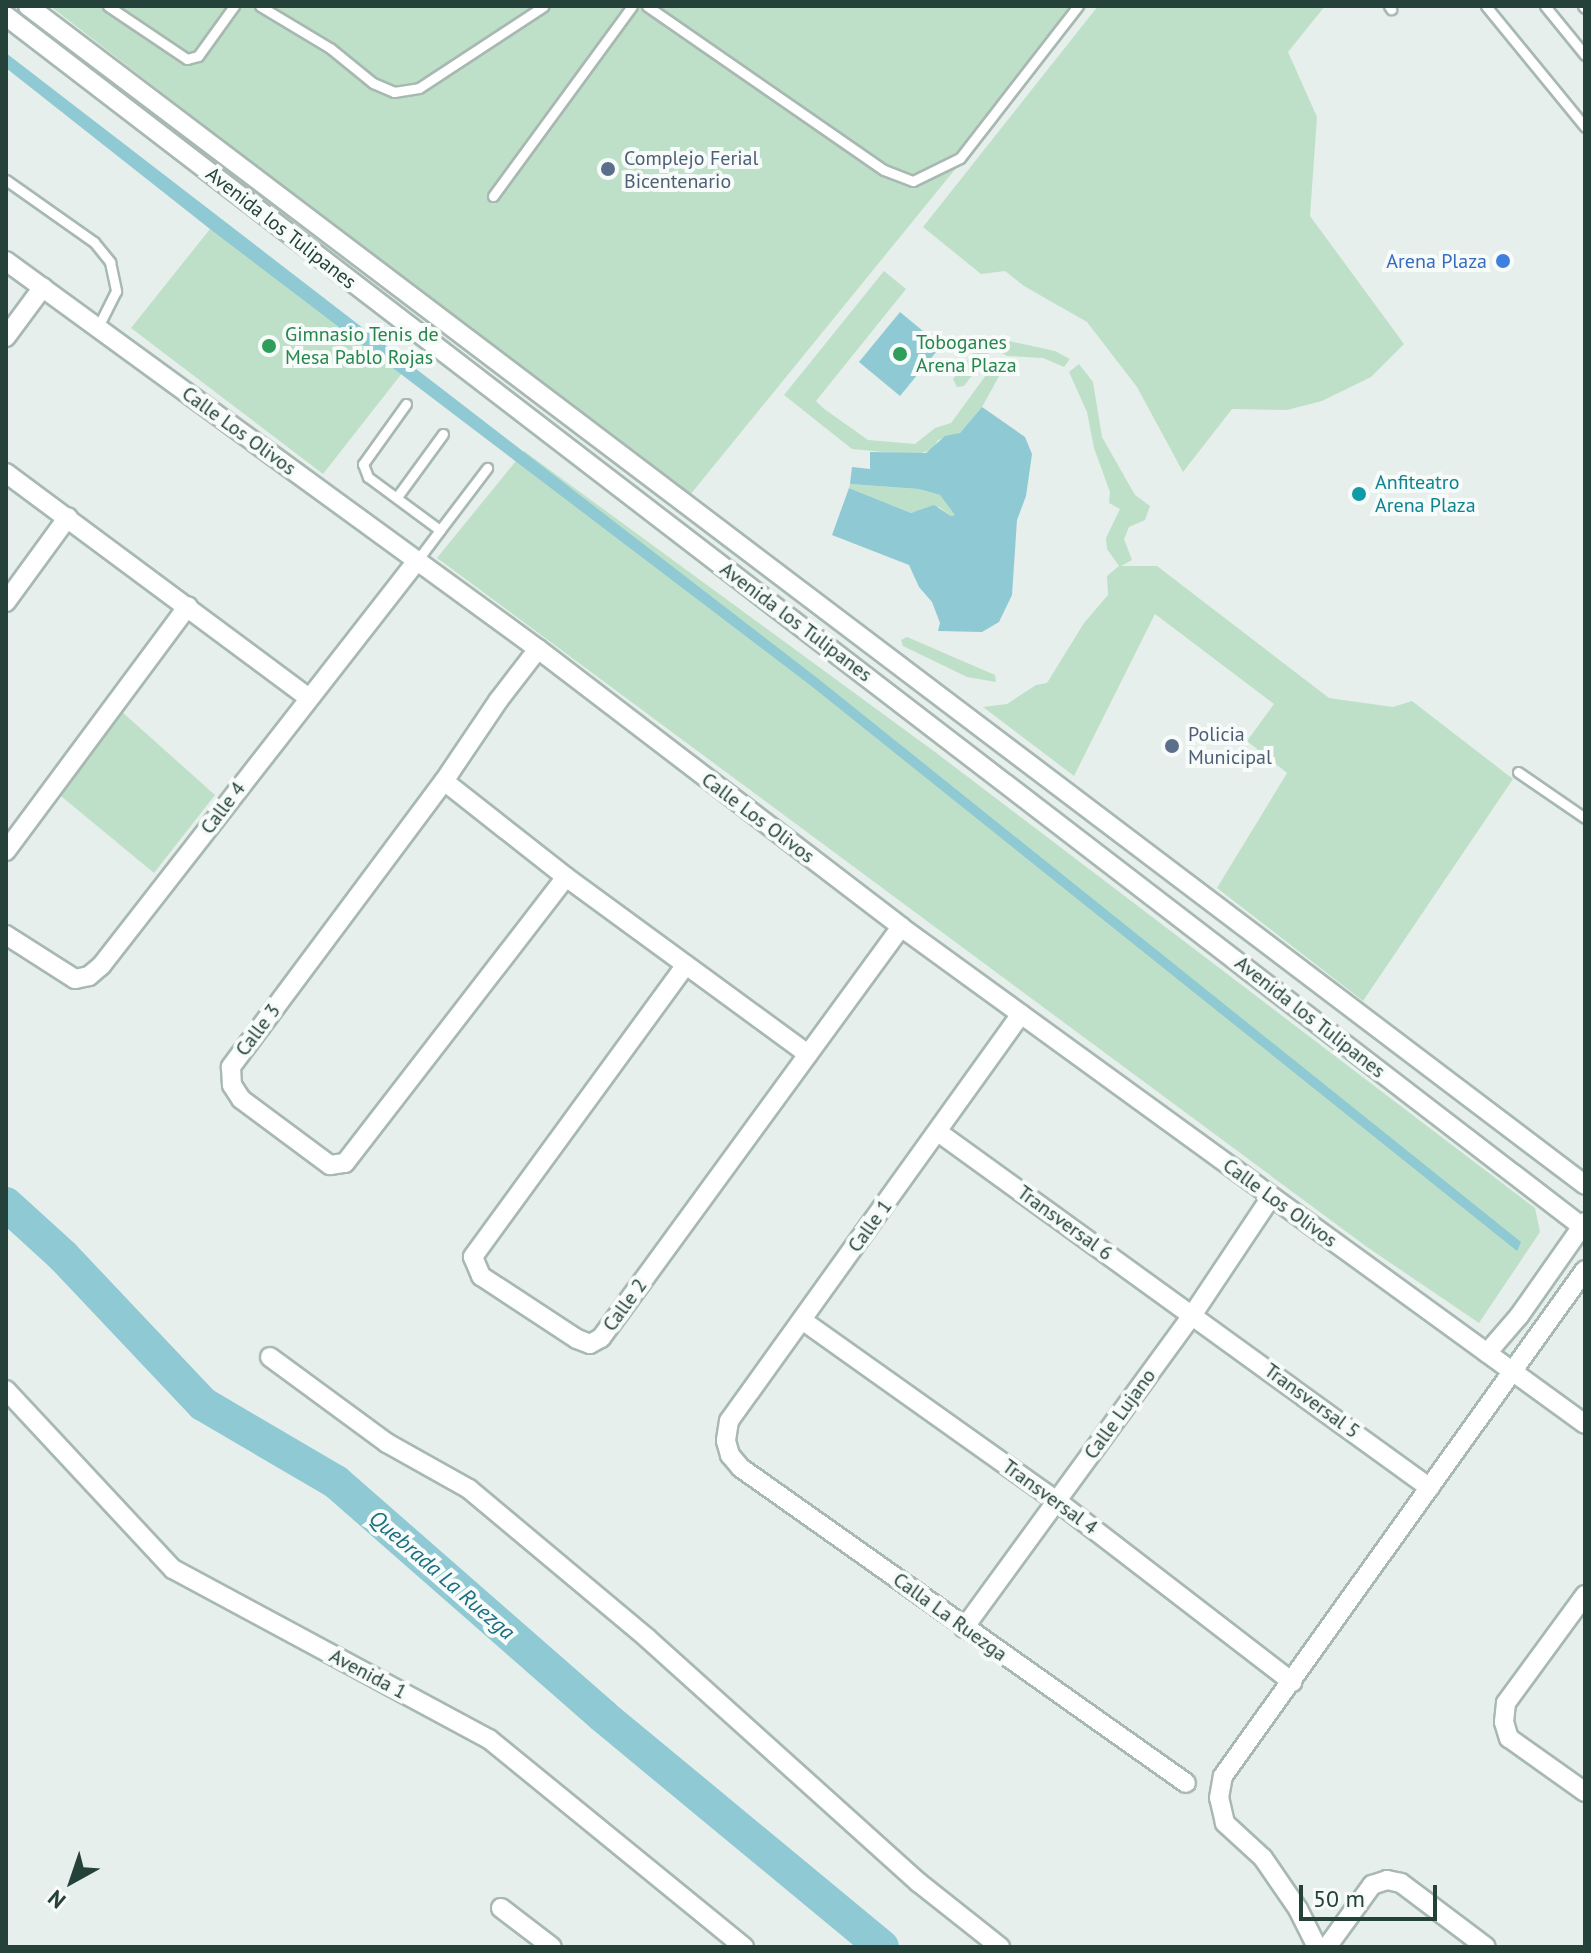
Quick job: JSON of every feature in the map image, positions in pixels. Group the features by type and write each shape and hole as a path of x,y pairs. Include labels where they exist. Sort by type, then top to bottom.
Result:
{"street":[{"name":"Avenida los Tulipanes","path":"28,6 1585,1185"},
{"name":"Avenida los Tulipanes","path":"6,16 1584,1226"},
{"path":"214,176 228,158"},
{"name":"Calle Los Olivos","path":"6,261 538,649 901,927 1585,1424"},
{"path":"6,337 43,287"},
{"path":"6,473 308,697"},
{"path":"6,602 68,517"},
{"name":"Calle 4","path":"6,935 61,973 75,979 89,976 101,966 416,562"},
{"path":"6,851 188,606"},
{"name":"Calle 3","path":"538,649 231,1067 232,1085 241,1099 330,1165 345,1163 566,877"},
{"path":"444,781 566,877 808,1054"},
{"path":"1081,841 1101,817"},
{"name":"Calle 2","path":"685,966 473,1257 481,1276 577,1339 590,1344 601,1338 901,927"},
{"name":"Calle 1","path":"726,1441 729,1421 1021,1014"},
{"name":"Transversal 6","path":"938,1132 1193,1314"},
{"name":"Calle Lujano","path":"964,1628 1193,1314 1271,1197"},
{"path":"1487,1353 1519,1316 1584,1226"},
{"path":"1317,1947 1298,1909 1263,1858 1225,1823 1219,1798 1223,1776 1585,1270"},
{"name":"Transversal 5","path":"1193,1314 1430,1488"},
{"name":"Transversal 4","path":"802,1320 1057,1501 1292,1682"},
{"path":"270,1357 387,1443 469,1489 647,1638 918,1882 1000,1947"},
{"name":"Avenida 1","path":"6,1390 173,1569 489,1739 744,1947"},
{"name":"Calla La Ruezga","path":"726,1441 730,1455 741,1468 1186,1783"},
{"path":"1585,1595 1506,1703 1504,1722 1509,1738 1585,1792"},
{"path":"1327,1947 1372,1885 1387,1880 1401,1883 1486,1947"},
{"path":"501,1908 552,1947"}],"lane":[{"path":"108,6 187,59 198,56 234,6"},
{"path":"260,6 330,48 373,83 394,92 419,88 544,6"},
{"path":"493,196 632,6"},
{"path":"647,6 884,170 913,181 960,158 1078,6"},
{"path":"1486,6 1585,127"},
{"path":"1545,6 1585,55"},
{"path":"6,180 94,242 110,262 116,291 98,327"},
{"path":"406,404 363,464 368,477 440,530"},
{"path":"397,497 443,434"},
{"path":"416,562 487,468"},
{"path":"1518,772 1585,818"}],"green space":[{"name":"Complejo Ferial Bicentenario","path":"50,6 1088,6 690,495 471,332"},
{"path":"1098,6 1325,6 1288,52 1317,117 1310,216 1404,344 1371,377 1322,401 1287,410 1232,409 1183,472 1137,387 1087,322 1024,286 1005,271 981,274 923,227"},
{"name":"Gimnasio Tenis de Mesa Pablo Rojas","path":"210,229 410,363 323,474 131,328"},
{"path":"884,271 906,289 816,401 823,408 868,440 915,444 935,428 951,423 989,371 994,367 1002,371 982,407 960,433 938,440 933,449 916,455 852,449 784,395"},
{"path":"995,338 1055,351 1070,359 1064,367 1043,358 1007,356 993,348 964,386 957,387 953,379 982,341"},
{"path":"1079,364 1093,382 1102,437 1135,495 1150,506 1145,520 1129,527 1124,539 1132,560 1121,566 1157,566 1329,698 1393,707 1412,701 1513,779 1363,1001 1217,888 1287,773 1247,741 1274,704 1155,614 1074,776 983,707 1007,704 1036,685 1047,683 1084,623 1108,595 1107,576 1119,566 1107,549 1106,538 1120,509 1109,503 1110,492 1094,448 1087,412 1069,372"},
{"path":"524,451 935,752 1535,1208 1540,1232 1479,1323 1367,1247 437,558"},
{"path":"850,484 919,489 940,495 956,515 951,516 939,507 911,513 849,488"},
{"path":"907,637 995,675 996,682 967,677 903,646 901,640"},
{"path":"121,711 215,795 154,873 56,792"}],"water":[{"path":"6,53 816,677 1521,1242 1517,1251 810,685 210,229 6,68"},
{"name":"Toboganes Arena Plaza","path":"900,312 941,346 900,396 859,362"},
{"path":"982,407 1025,437 1032,454 1026,496 1017,520 1012,595 999,622 982,632 938,631 940,623 932,602 919,587 909,565 832,535 849,488 911,513 934,505 951,516 955,515 940,495 919,489 850,484 852,467 870,469 870,452 926,453 945,436 960,433"}],"waterway":[{"name":"Quebrada La Ruezga","path":"6,1204 63,1256 203,1404 336,1482 603,1716 882,1947"}],"place":[{"name":"Complejo Ferial Bicentenario","path":"608,169"},
{"name":"Arena Plaza","path":"1503,261"},
{"name":"Gimnasio Tenis de Mesa Pablo Rojas","path":"269,346"},
{"name":"Toboganes Arena Plaza","path":"900,354"},
{"name":"Anfiteatro Arena Plaza","path":"1359,494"},
{"name":"Policia Municipal","path":"1172,746"}]}
